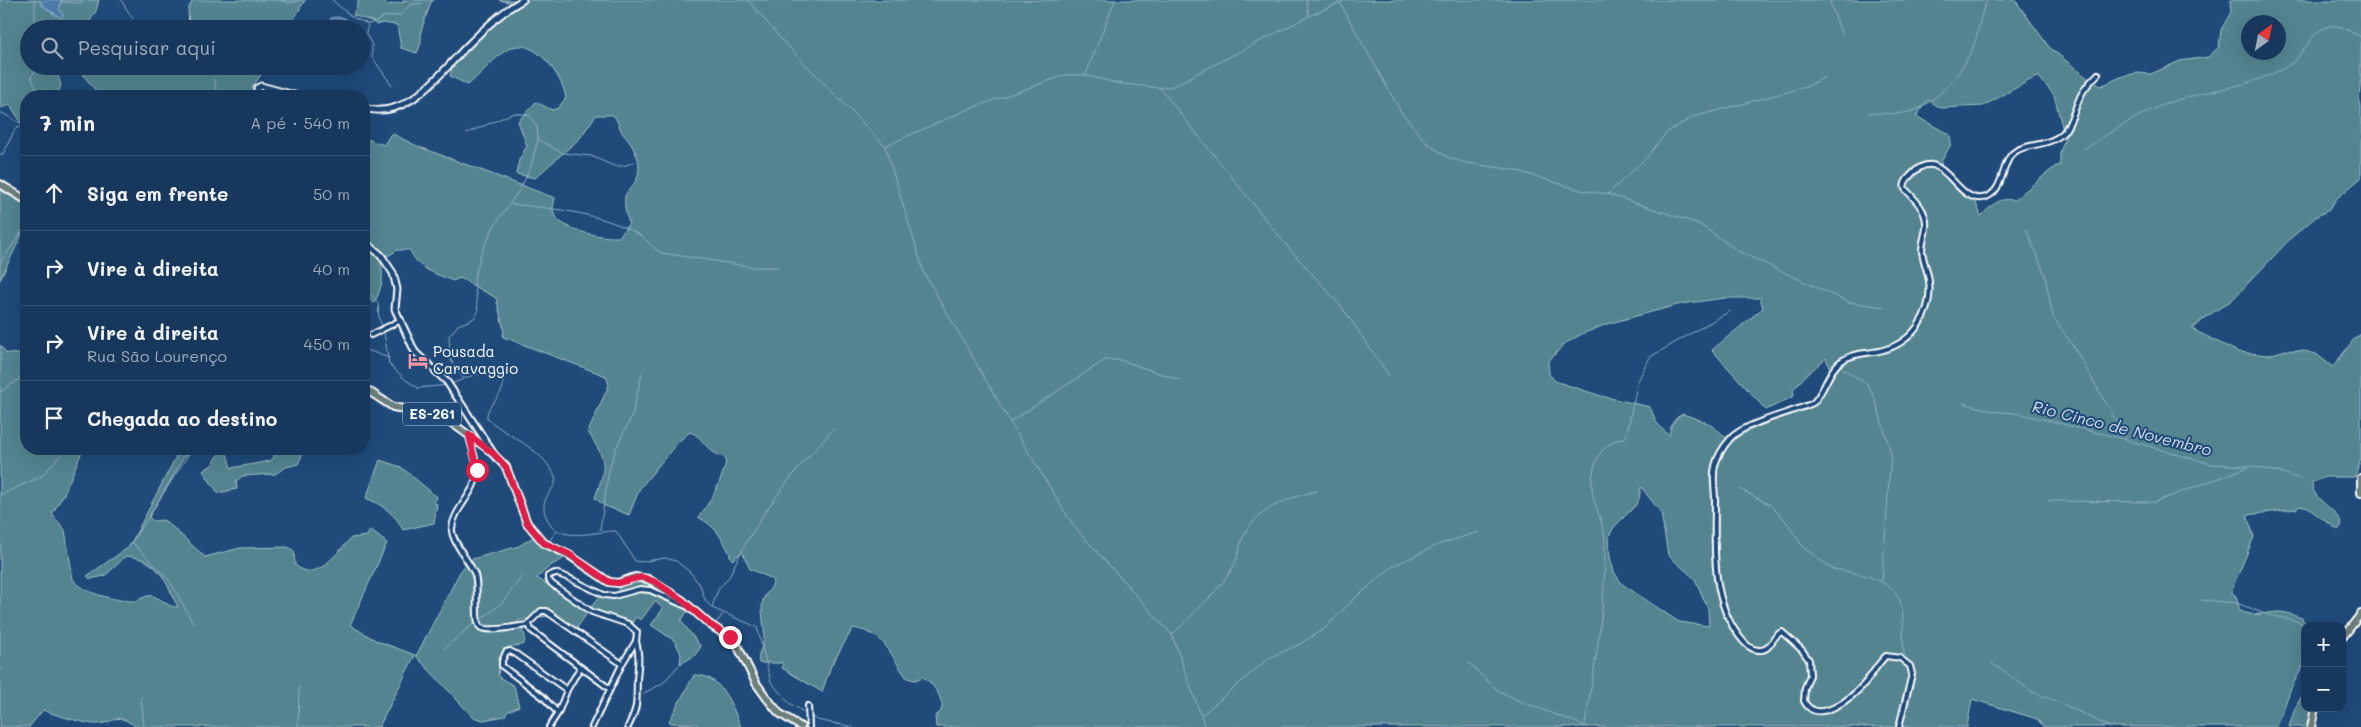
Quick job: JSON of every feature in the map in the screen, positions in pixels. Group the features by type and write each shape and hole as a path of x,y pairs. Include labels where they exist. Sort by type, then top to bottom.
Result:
{"main road":[{"path":"0,184 20,196"},
{"name":"ES-261","path":"370,392 393,407 440,417 469,435 494,454 512,478 527,523 544,543 569,554 609,582 618,583 636,577 656,582 689,606 709,624 735,641 756,683 766,697 779,713 801,727"},
{"path":"2361,478 2361,493"},
{"path":"2346,633 2361,614"},
{"path":"2311,727 2314,712"}],"street":[{"path":"370,108 392,108 422,92 467,46 510,8 523,0"},
{"path":"1899,727 1912,674 1910,666 1900,658 1886,656 1864,684 1846,701 1826,711 1814,711 1806,706 1804,701 1811,667 1802,650 1782,632 1777,634 1768,647 1763,650 1754,650 1741,640 1732,627 1718,586 1715,535 1714,472 1716,461 1724,446 1737,432 1813,403 1821,394 1833,370 1840,361 1850,356 1896,346 1917,328 1925,316 1930,293 1922,250 1926,227 1923,211 1917,201 1905,189 1905,182 1909,177 1918,169 1937,166 1946,172 1955,184 1965,192 1975,198 1984,198 1991,194 1999,183 2012,155 2023,148 2040,146 2054,140 2063,133 2069,125 2085,88 2098,74"},
{"path":"257,90 257,88 261,86 276,90"},
{"path":"370,246 377,251 394,273 397,289 395,309 415,352 447,382 494,454"},
{"path":"371,335 401,320"},
{"path":"469,435 477,470 476,480 453,523 452,533 475,574 478,599 478,626 487,630 528,625 541,611 546,611 622,664"},
{"path":"628,727 638,706 637,681 640,662 636,641 637,632 633,627 592,612 557,588 548,579 548,576 554,573 569,578 604,595 614,596 640,589 650,590 689,606"},
{"path":"528,625 531,630 610,689"},
{"path":"592,727 622,664 636,641"},
{"path":"558,713 543,697 502,666 506,652 512,651 567,690"},
{"path":"549,727 580,668"},
{"path":"808,706 809,727"}],"green space":[{"path":"0,0 39,0 42,5 57,16 61,0 99,0 96,11 90,20 20,20 20,75 58,75 61,85 59,90 20,90 20,120 10,105 0,108"},
{"path":"193,0 305,0 293,20 189,20 188,9"},
{"path":"359,0 384,0 387,5 404,2 403,0 434,0 431,2 421,31 421,43 417,53 401,48 397,25 382,23 376,25 370,20 353,15"},
{"path":"499,0 2015,0 2049,47 2090,80 2101,86 2123,76 2138,73 2151,74 2180,61 2208,57 2219,47 2221,30 2231,12 2230,0 2361,0 2361,76 2359,98 2361,106 2361,178 2336,199 2329,210 2317,216 2292,237 2232,300 2203,319 2192,329 2238,352 2268,355 2286,350 2304,351 2316,354 2333,367 2354,339 2361,334 2361,459 2355,477 2326,477 2312,482 2316,494 2339,519 2342,525 2338,530 2308,508 2300,506 2296,509 2247,515 2254,537 2232,589 2240,611 2256,614 2288,613 2302,618 2304,622 2301,622 2301,669 2291,688 2277,727 2044,727 2037,719 1972,699 1967,727 936,727 935,716 941,711 942,707 940,697 934,687 923,677 915,680 907,678 881,640 865,631 853,628 831,666 822,692 782,668 783,663 759,663 764,636 762,605 773,583 772,579 750,569 742,552 732,560 719,535 710,525 698,517 716,490 726,459 712,451 697,436 690,432 678,442 640,488 629,515 605,506 595,498 602,478 602,457 588,432 609,385 606,376 503,337 504,330 496,298 460,278 453,281 428,270 413,257 410,250 397,250 390,255 378,257 382,268 382,280 374,303 370,300 370,140 384,145 390,135 393,134 417,146 555,198 553,210 556,217 562,223 581,232 619,237 629,223 625,197 637,178 639,171 638,158 613,115 596,115 580,138 535,178 516,174 519,160 527,146 518,121 536,102 552,110 558,108 566,98 559,79 546,60 528,47 518,46 508,49 468,85 450,76 453,64 501,11 513,3","holes":["2039,77 2054,95 2065,138 2060,153 2060,166 2056,166 2014,200 2000,201 1981,216 1974,198 1954,186 1942,168 1941,162 1951,144 1950,135 1916,116 1928,100 1941,108 1983,106","1725,298 1760,298 1763,308 1712,350 1766,410 1794,396 1793,390 1805,376 1826,358 1831,372 1813,401 1730,440 1708,423 1683,414 1673,423 1669,436 1656,422 1650,407 1601,396 1555,381 1549,374 1548,362 1564,344 1607,324 1681,304","1641,487 1661,513 1668,555 1695,579 1708,609 1709,626 1679,622 1622,584 1614,572 1610,557 1609,536 1614,527 1635,506 1639,499"]},
{"path":"83,75 261,75 253,86 253,90 95,90"},
{"path":"0,190 20,202 20,238 0,280"},
{"path":"0,345 6,353 20,354 20,455 80,455 64,494 52,514 65,530 73,579 84,589 108,598 124,600 134,601 147,596 153,596 171,606 178,607 160,573 147,562 137,558 126,556 105,576 90,579 87,576 129,547 177,455 185,455 149,517 153,521 163,520 168,523 205,557 240,548 288,547 294,551 295,565 303,570 311,571 319,569 326,564 351,538 367,536 370,530 387,543 350,625 375,640 415,655 379,727 137,727 120,718 93,724 43,710 29,727 0,727"},
{"path":"218,455 227,455 231,468 270,461 274,455 302,455 298,464 286,467 275,474 242,476 236,481 237,489 218,493 203,471 212,465"},
{"path":"380,460 401,467 437,497 434,503 437,504 434,523 403,530 397,519 388,511 366,498"},
{"path":"533,537 542,546 562,555 563,559 550,566 537,578 588,611 600,596 618,597 619,587 642,583 657,585 688,610 681,621 701,647 694,656 680,664 681,654 675,641 651,625 663,609 655,601 641,620 636,617 630,626 601,619 588,612 576,629 561,620 548,617 535,617 518,621 525,636 524,644 511,646 506,649 499,665 499,677 514,686 519,706 507,712 505,716 483,720 473,717 416,656 460,572 469,560 519,546"},
{"path":"694,675 703,676 718,685 734,709 741,727 698,727 697,724 671,723 669,721"},
{"path":"2301,698 2301,712 2313,712 2309,727 2289,727 2295,708"}],"water":[{"path":"39,0 61,0 59,9 63,15 62,18 46,8"},
{"path":"331,18 345,18 346,20 330,20"}],"waterway":[{"path":"35,0 35,20"},
{"path":"61,2 80,3 86,0"},
{"path":"121,0 133,19"},
{"path":"278,0 291,3 300,0"},
{"path":"332,0 352,17 359,20"},
{"path":"748,0 781,39 885,146 924,273 1010,422 1073,525 1172,635 1205,727"},
{"path":"1086,74 1115,0"},
{"path":"1306,0 1309,15"},
{"path":"885,146 969,109 1065,75 1085,75 1116,83 1159,88 1173,86 1309,16 1346,0"},
{"path":"1829,0 1842,35"},
{"path":"1868,113 1898,114 1910,112 1924,106 1948,86 1971,52 1987,0"},
{"path":"370,24 376,22 382,17 400,15 410,5 422,3"},
{"path":"1340,3 1401,112 1427,143 1447,157 1466,163 1515,170 1580,190 1608,194 1699,224 1740,252 1848,302 1884,307"},
{"path":"2084,149 2129,121 2165,104 2261,79 2286,67 2297,58 2316,34 2329,26 2341,27 2361,37"},
{"path":"370,41 372,57 393,87"},
{"path":"32,75 31,77 37,90"},
{"path":"1608,194 1647,157 1667,132 1693,117 1806,87 1825,77"},
{"path":"214,79 216,90"},
{"path":"1160,88 1287,246 1341,306 1390,377"},
{"path":"0,112 20,123"},
{"path":"463,378 450,359 449,336 458,325 473,319 478,312 474,279 481,253 494,226 520,189 530,169 538,139 537,127 529,115 514,113 467,133"},
{"path":"0,154 3,154 15,129 20,127"},
{"path":"539,140 563,153 591,156 614,166 623,166 634,162"},
{"path":"511,204 592,216 638,234 662,253 753,267 778,267"},
{"path":"2026,229 2045,275 2053,317 2072,344 2126,438"},
{"path":"0,263 20,235"},
{"path":"370,294 378,304 378,315 382,325"},
{"path":"1585,725 1604,589 1604,534 1592,492 1593,473 1597,460 1603,449 1608,445 1626,437 1638,381 1650,357 1730,311"},
{"path":"384,332 389,364 406,380 418,388 448,385"},
{"path":"370,351 389,358"},
{"path":"1010,422 1105,360 1120,360 1180,380"},
{"path":"1843,369 1867,384 1875,399 1891,453 1882,580"},
{"path":"451,384 483,373 503,380 502,391 490,408 487,418 532,449 548,464 554,474 556,480 545,501 544,507 545,515 551,525 557,530 572,534 616,531 635,561 665,558 676,561 690,572 700,585 705,600 712,608 757,627 771,682 789,703 807,714"},
{"path":"600,530 609,469 617,446 632,416 642,373"},
{"path":"0,392 20,377"},
{"name":"Rio Cinco de Novembro","path":"1963,403 1993,411 2022,414 2127,440 2211,464 2250,466 2286,474 2305,481"},
{"path":"712,608 720,587 727,580 763,516 789,479 834,429"},
{"path":"0,495 42,476 61,455"},
{"path":"188,455 132,542 170,581 193,623"},
{"path":"2048,501 2155,502 2248,467"},
{"path":"1740,489 1770,505 1786,521 1803,547 1832,569 1873,578 1891,588 1901,605 1904,656"},
{"path":"1172,635 1204,604 1226,578 1238,556 1245,533 1258,517 1286,500 1317,491"},
{"path":"549,541 556,532"},
{"path":"1202,715 1269,658 1298,645 1324,629 1354,599 1393,566 1440,544 1479,532"},
{"path":"480,620 502,603 523,575"},
{"path":"2201,600 2237,603 2265,614 2301,624"},
{"path":"716,623 723,614"},
{"path":"444,649 473,624"},
{"path":"1469,663 1497,690 1522,702 1588,727"},
{"path":"1991,663 2033,692 2110,727"},
{"path":"644,693 663,683 679,665"},
{"path":"298,727 299,687"},
{"path":"141,697 144,727"},
{"path":"810,716 817,720 853,727"}],"place":[{"name":"Pousada Caravaggio","path":"418,361"}],"route":[{"path":"477,470 469,435 502,461 512,478 527,523 544,543 569,554 590,571 609,582 618,583 636,577 656,582 682,600 709,624 730,637"}]}
